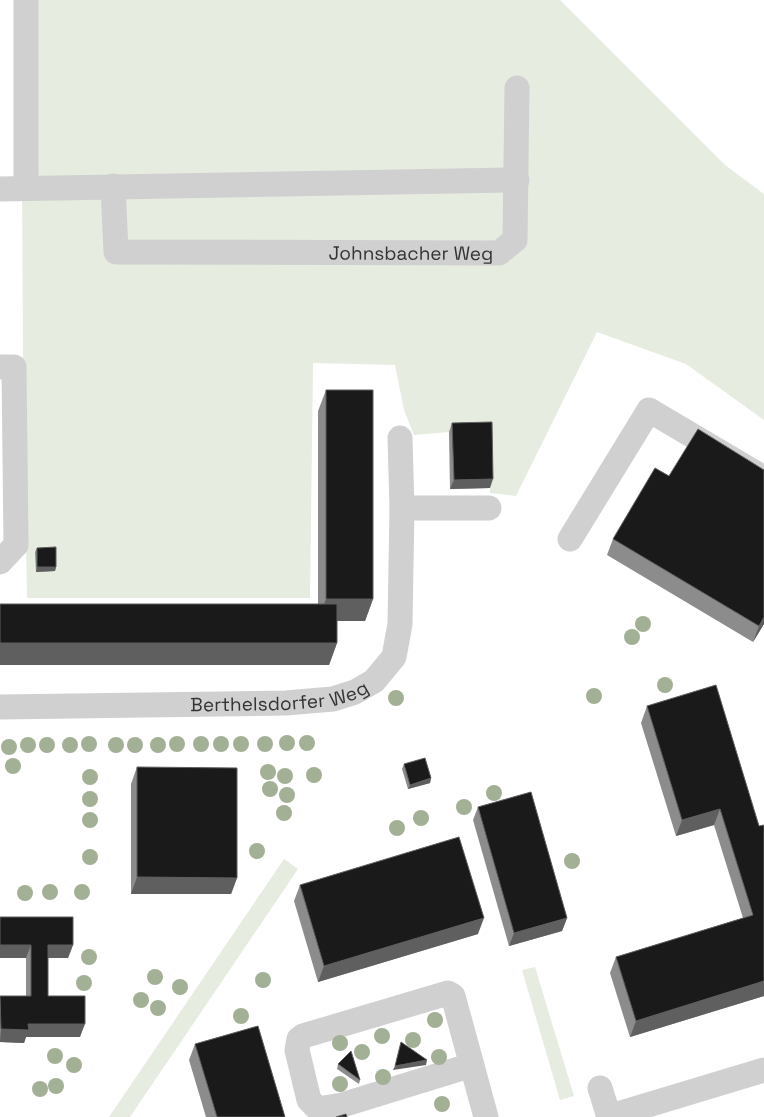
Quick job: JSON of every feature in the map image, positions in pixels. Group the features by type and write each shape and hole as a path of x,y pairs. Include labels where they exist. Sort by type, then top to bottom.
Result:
{"street":[{"path":"26,0 26,188"},
{"path":"0,188 462,183 517,180 517,88"},
{"name":"Johnsbacher Weg","path":"113,186 116,252 499,253 515,240 517,180"},
{"path":"0,367 14,367 16,545 0,562"},
{"path":"570,539 649,410 764,478"},
{"name":"Berthelsdorfer Weg","path":"0,707 286,703 332,699 355,692 374,681 394,657 400,624 402,508 400,438"},
{"path":"402,508 489,508"},
{"path":"472,1064 342,1104 318,1109 309,1100 297,1050 299,1040 304,1036 448,993 453,996 472,1064 486,1117"},
{"path":"600,1088 609,1117 764,1070"}],"shaded area":[{"path":"21,0 560,0 725,165 764,194 764,420 686,364 597,332 516,496 490,493 490,488 449,432 414,435 404,410 395,365 313,363 310,598 27,598 23,354"},
{"path":"284,859 298,869 130,1117 109,1117"},
{"path":"535,967 574,1096 560,1100 522,970"}],"building":[{"path":"326,390 373,390 373,599 326,599"},
{"path":"492,422 493,479 454,480 452,423"},
{"path":"698,429 764,470 764,617 759,626 613,539 655,468 669,476"},
{"path":"56,547 56,567 37,567 37,548"},
{"path":"0,604 337,604 337,643 0,643"},
{"path":"716,685 759,826 764,825 764,981 636,1021 616,957 753,915 720,809 682,820 647,706"},
{"path":"425,758 431,778 410,785 404,764"},
{"path":"137,767 237,768 237,878 137,877"},
{"path":"531,792 567,918 514,933 478,807"},
{"path":"459,837 484,918 324,966 300,885"},
{"path":"0,917 73,917 73,945 48,945 48,996 85,996 85,1024 28,1024 29,1030 1,1029 0,996 31,996 31,945 0,945"},
{"path":"258,1026 285,1117 217,1117 195,1044"},
{"path":"401,1042 427,1060 395,1066"},
{"path":"351,1051 360,1080 338,1064"},
{"path":"346,1114 347,1117 336,1117"}]}
